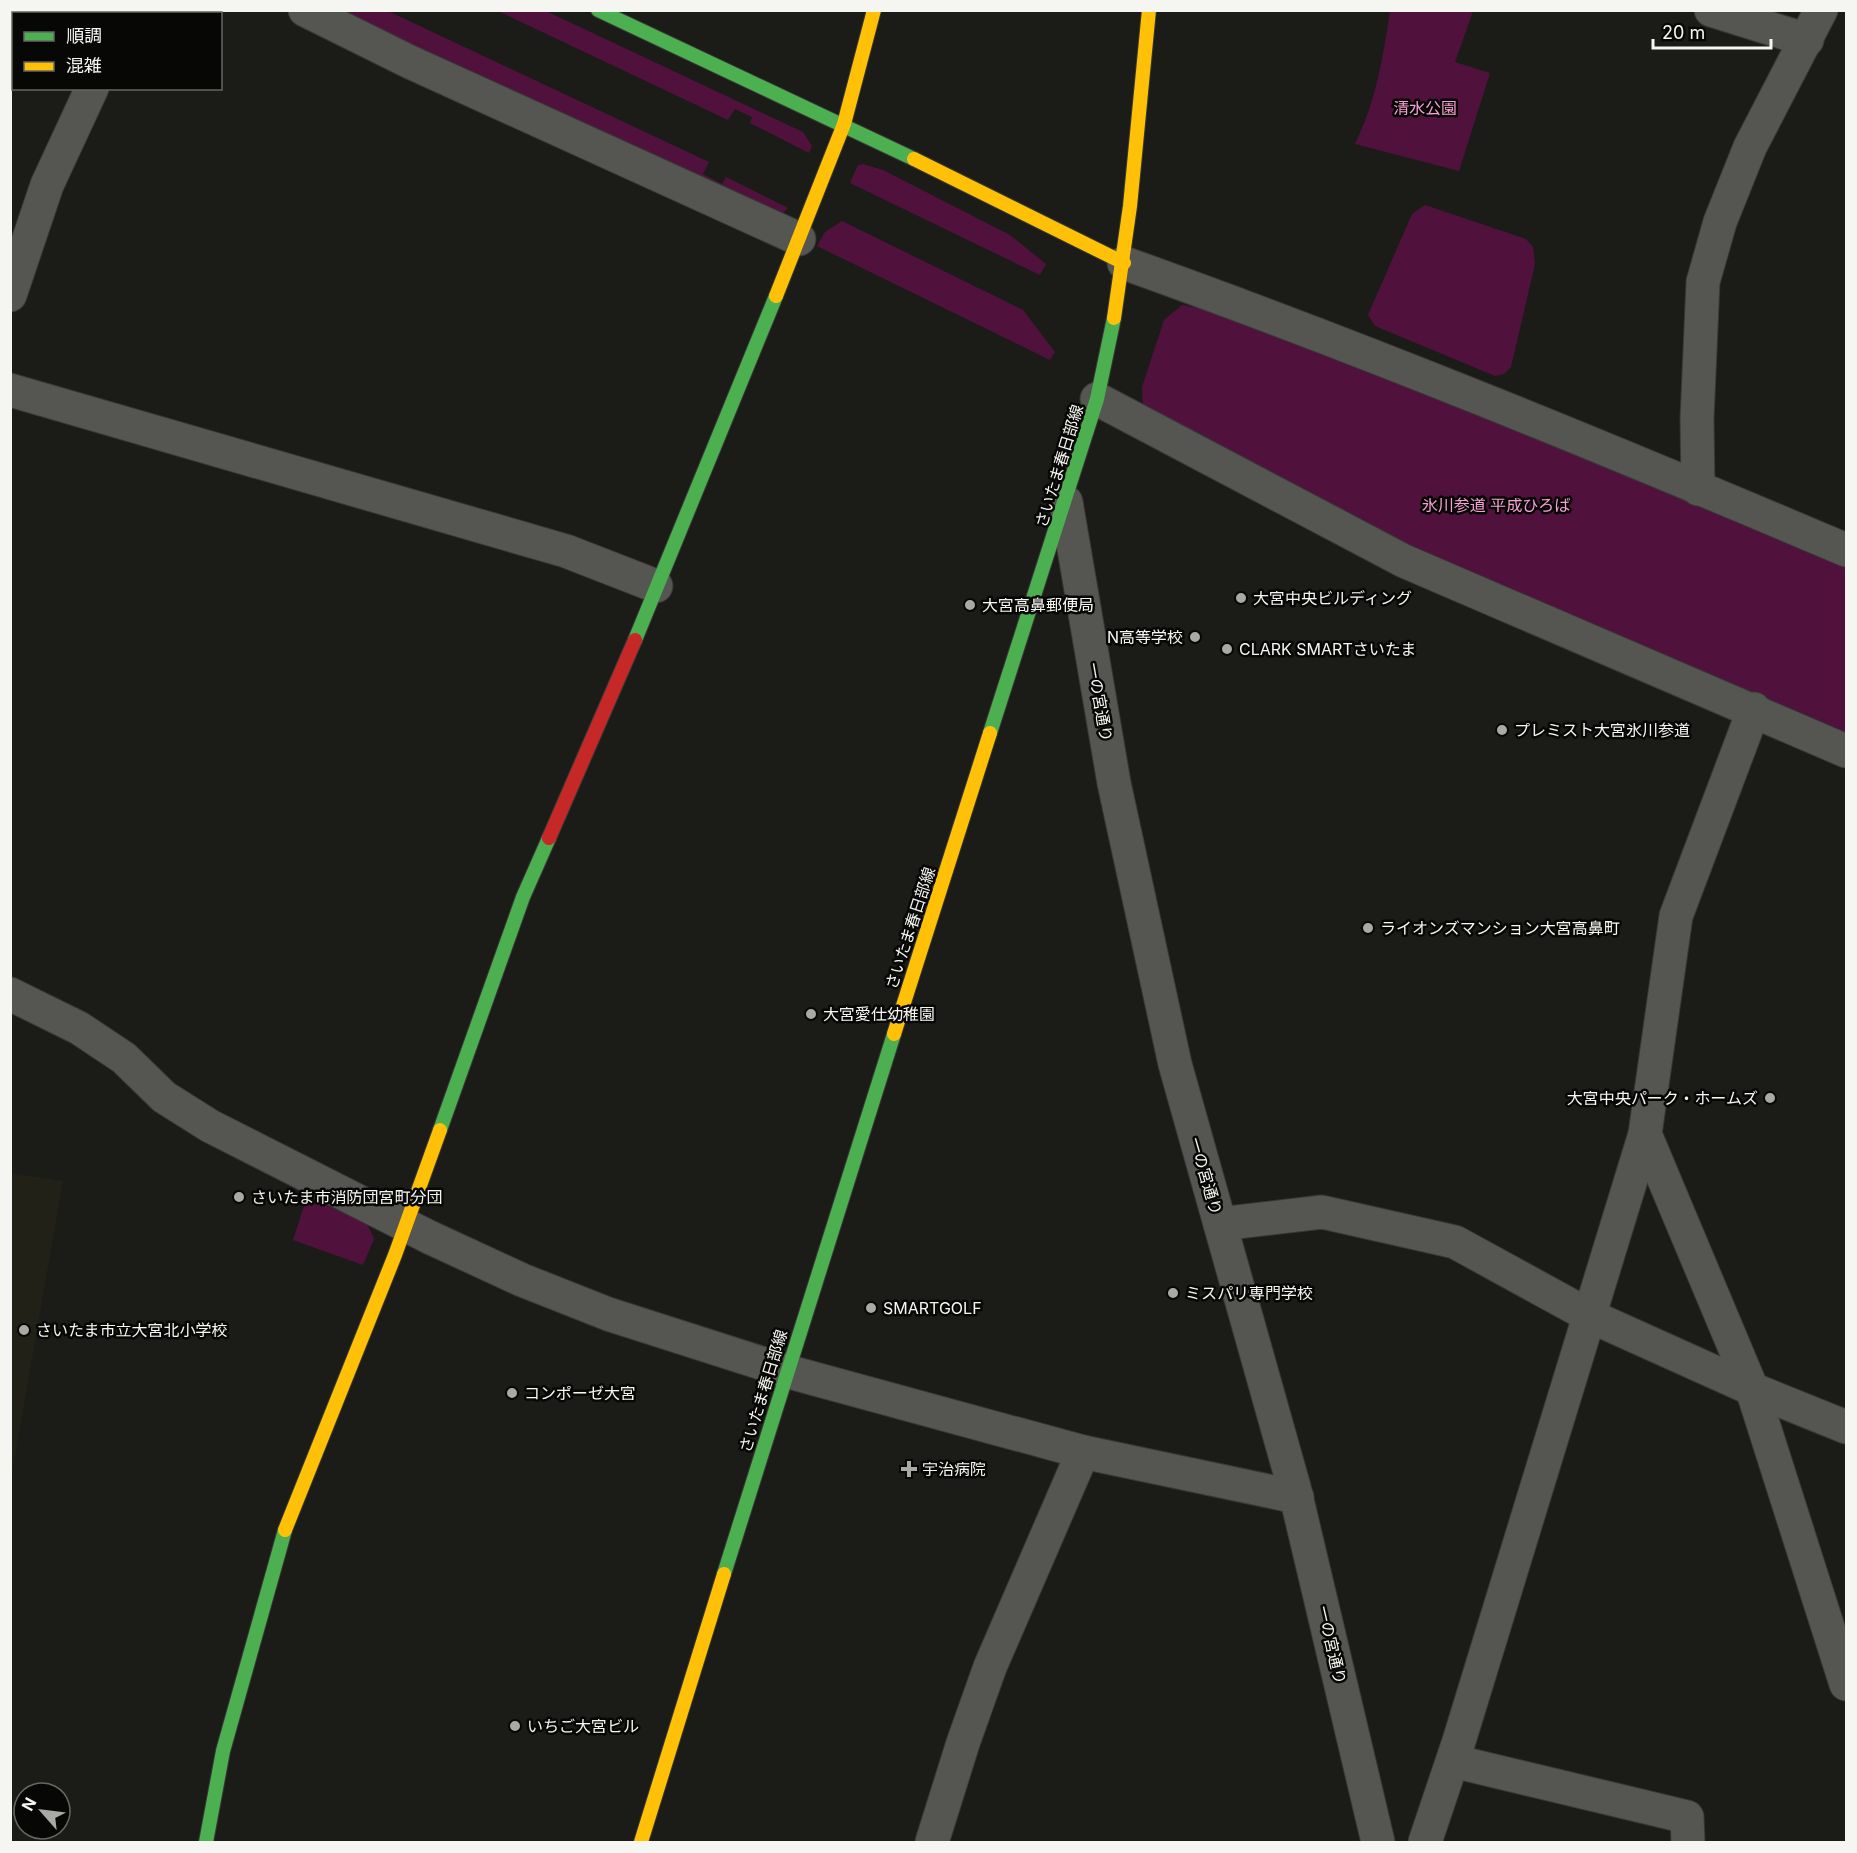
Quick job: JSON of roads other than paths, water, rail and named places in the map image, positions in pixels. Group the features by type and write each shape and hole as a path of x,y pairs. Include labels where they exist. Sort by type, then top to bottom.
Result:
{"street":[{"path":"305,10 410,62 799,240"},
{"path":"598,10 844,124 1124,263 1268,314 1846,550"},
{"path":"206,1842 223,1751 282,1537 406,1225 523,897 619,679 799,240 844,124 874,10"},
{"name":"さいたま春日部線","path":"641,1842 786,1371 1066,502 1097,399 1113,333 1124,263 1149,10"},
{"path":"1711,10 1807,40"},
{"path":"1698,489 1697,419 1703,282 1720,222 1750,147 1821,10"},
{"path":"10,295 47,185 91,90"},
{"path":"10,390 555,548 656,586"},
{"path":"1097,399 1404,561 1754,709 1846,751"},
{"name":"一の宮通り","path":"1066,502 1114,783 1175,1064 1297,1497 1378,1842"},
{"path":"1425,1842 1453,1761 1645,1134 1676,916 1754,709"},
{"path":"10,994 79,1028 124,1058 164,1096 210,1126 406,1225 522,1280 608,1314 786,1371 1083,1452 1297,1497"},
{"path":"1645,1134 1752,1389 1846,1684"},
{"path":"1220,1224 1322,1212 1455,1242 1590,1316 1752,1389 1846,1427"},
{"path":"932,1842 990,1667 1083,1452"},
{"path":"1453,1761 1687,1817 1688,1842"}],"place":[{"name":"大宮中央ビルディング","path":"1241,598"},
{"name":"大宮高鼻郵便局","path":"970,605"},
{"name":"N高等学校","path":"1195,637"},
{"name":"CLARK SMARTさいたま","path":"1227,649"},
{"name":"プレミスト大宮氷川参道","path":"1502,730"},
{"name":"ライオンズマンション大宮高鼻町","path":"1368,928"},
{"name":"大宮愛仕幼稚園","path":"811,1014"},
{"name":"大宮中央パーク・ホームズ","path":"1770,1098"},
{"name":"さいたま市消防団宮町分団","path":"239,1197"},
{"name":"ミスパリ専門学校","path":"1173,1293"},
{"name":"SMARTGOLF","path":"871,1308"},
{"name":"さいたま市立大宮北小学校","path":"24,1330"},
{"name":"コンポーゼ大宮","path":"512,1393"},
{"name":"宇治病院","path":"909,1469"},
{"name":"いちご大宮ビル","path":"515,1726"}],"park label":[{"name":"清水公園","path":"1425,108"},
{"name":"氷川参道 平成ひろば","path":"1496,505"}]}
